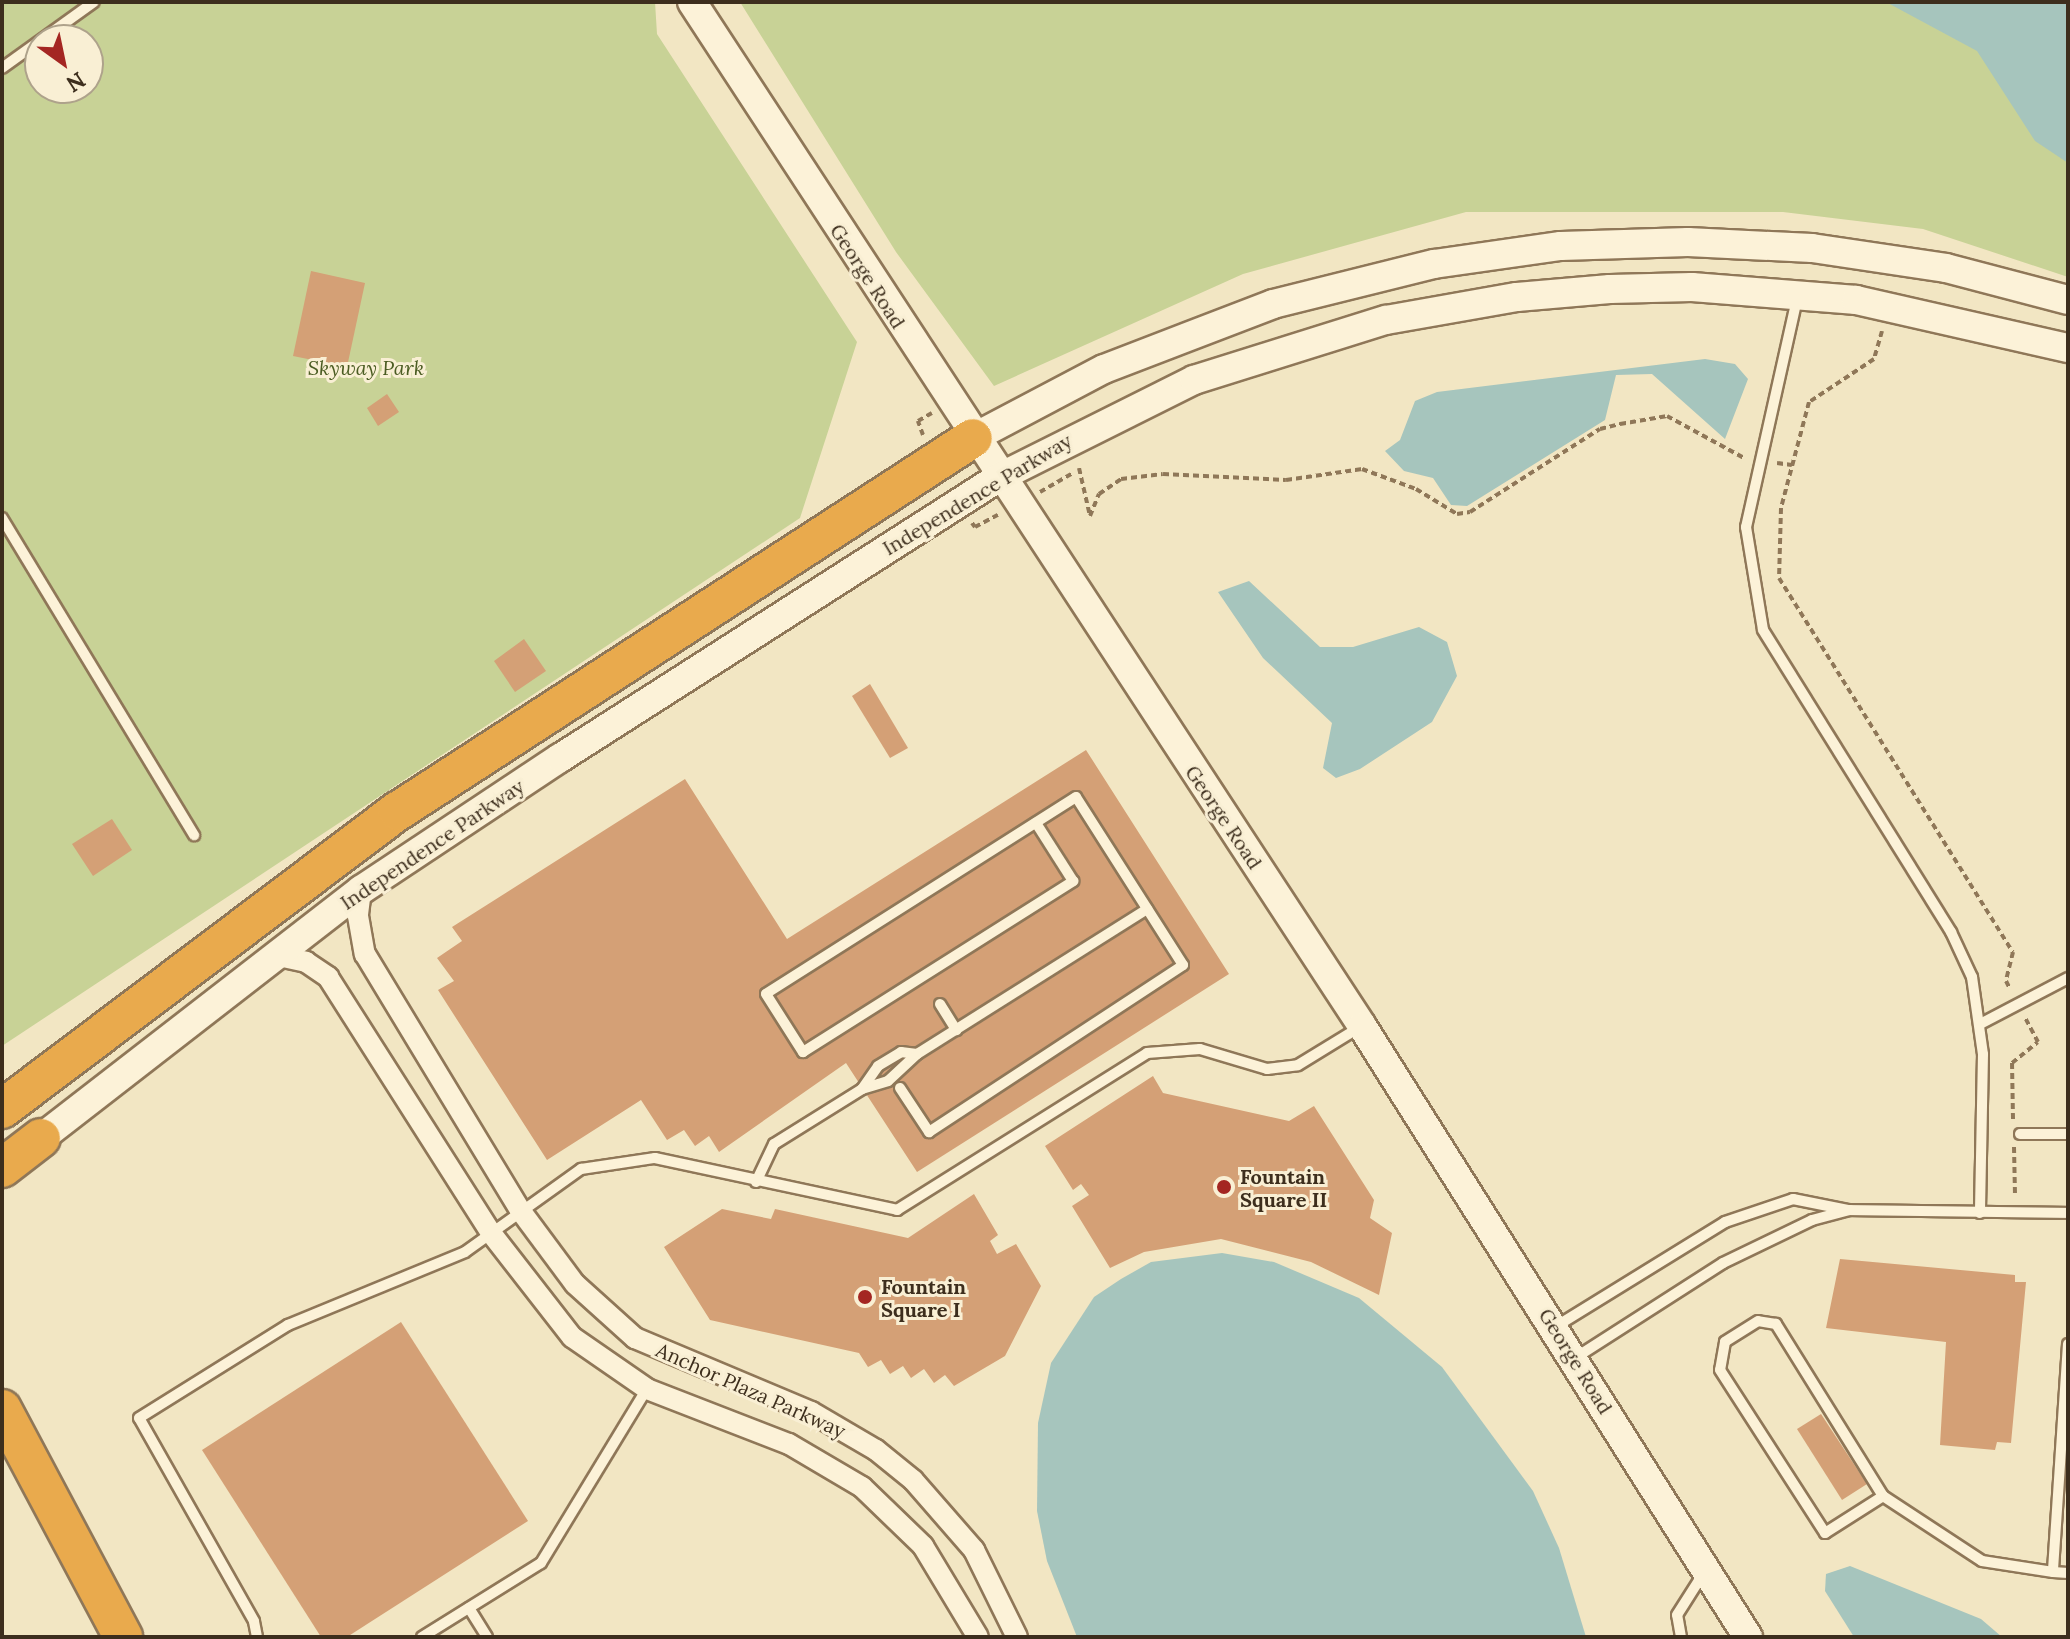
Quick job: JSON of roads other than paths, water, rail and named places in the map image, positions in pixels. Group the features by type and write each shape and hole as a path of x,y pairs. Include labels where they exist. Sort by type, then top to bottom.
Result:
{"highway":[{"path":"2,1109 398,811 973,438"},
{"path":"2,1168 41,1138"},
{"path":"2,1409 123,1637"}],"main road":[{"name":"George Road","path":"692,2 998,478 1362,1026 1575,1358 1748,1637"},
{"path":"973,438 1104,369 1215,324 1330,287 1498,254 1625,242 1774,245 1904,261 2068,300"},
{"name":"Independence Parkway","path":"41,1138 361,890 998,478 1194,380 1349,329 1561,292 1692,287 1798,293 1912,309 2068,348"}],"street":[{"name":"Anchor Plaza Parkway","path":"361,890 359,931 365,954 520,1210 575,1284 635,1338 842,1428 913,1480 974,1550 1017,1637"},
{"name":"Anchor Plaza Parkway","path":"274,955 306,962 328,977 491,1233 572,1337 647,1389 789,1444 862,1487 923,1546 978,1637"}],"lane":[{"path":"2,68 94,2"},
{"path":"1798,293 1746,527 1763,630 1951,932 1972,977 1982,1023 1980,1213"},
{"path":"2,518 194,835"},
{"path":"900,1088 929,1132 1183,965 1076,797 766,994 803,1052 1073,881 1036,823"},
{"path":"756,1182 774,1144 862,1089 888,1081 917,1054 1147,909"},
{"path":"1982,1023 2068,978"},
{"path":"940,1004 956,1030"},
{"path":"257,1637 254,1621 139,1418 288,1325 423,1273 491,1233 581,1169 619,1160 655,1158 897,1210 1147,1053 1200,1049 1267,1069 1298,1065 1362,1026"},
{"path":"862,1089 889,1059 901,1052 917,1054"},
{"path":"2017,1136 2068,1134"},
{"path":"1555,1327 1725,1222 1793,1199 1850,1210 2068,1213"},
{"path":"1575,1358 1772,1236 1850,1210"},
{"path":"1883,1496 1825,1533 1720,1370 1725,1342 1758,1321 1776,1324 1883,1496 1982,1561 2068,1573"},
{"path":"2053,1572 2068,1344"},
{"path":"422,1637 541,1563 647,1389"},
{"path":"1681,1637 1677,1615 1706,1569"},
{"path":"469,1608 487,1637"}],"water":[{"path":"1886,2 2068,2 2068,163 2035,141 1977,51"},
{"path":"1705,359 1735,364 1748,379 1725,439 1652,374 1616,375 1605,420 1467,506 1451,505 1433,478 1404,471 1385,451 1400,440 1415,401 1437,392"},
{"path":"1249,581 1320,647 1353,647 1419,627 1447,642 1457,676 1432,722 1360,769 1336,778 1323,768 1332,723 1263,658 1218,592"},
{"path":"1222,1253 1274,1262 1359,1298 1442,1367 1533,1491 1559,1548 1586,1637 1077,1637 1047,1561 1037,1511 1038,1423 1051,1363 1094,1297 1121,1279 1151,1262"},
{"path":"1850,1566 1981,1619 2002,1637 1854,1637 1825,1591 1826,1574"}],"place":[{"name":"Fountain Square II","path":"1224,1187"},
{"name":"Fountain Square I","path":"865,1297"}],"park label":[{"name":"Skyway Park","path":"366,367"}]}
